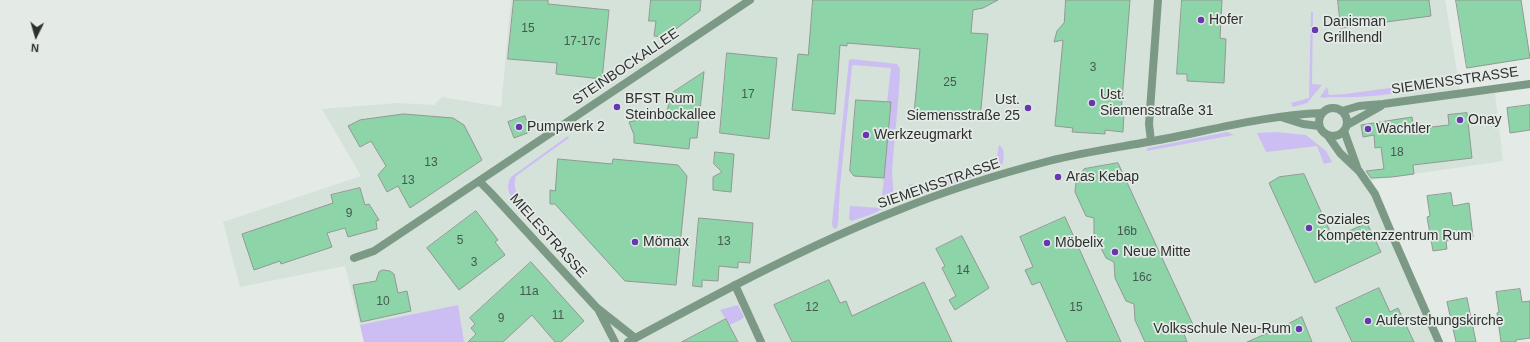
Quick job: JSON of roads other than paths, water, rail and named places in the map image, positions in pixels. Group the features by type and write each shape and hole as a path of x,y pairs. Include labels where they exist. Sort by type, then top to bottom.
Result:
{"street":[{"name":"STEINBOCKALLEE","path":"354,258 374,251 750,0"},
{"path":"1151,142 1149,124 1158,0"},
{"name":"SIEMENSSTRASSE","path":"1342,111 1359,106 1530,84"},
{"name":"SIEMENSSTRASSE","path":"1346,128 1383,104"},
{"path":"1359,171 1346,128 1346,116 1342,111 1335,108 1330,108 1322,112 1319,126 1340,152 1359,171 1375,194 1439,342"},
{"name":"SIEMENSSTRASSE","path":"628,342 804,251 908,206 982,181 1050,161 1281,118 1322,112"},
{"name":"SIEMENSSTRASSE","path":"1281,118 1303,124 1319,126"},
{"path":"1328,136 1338,136 1346,128"},
{"name":"MIELESTRASSE","path":"479,181 597,308 635,338"},
{"path":"735,286 761,342"},
{"name":"MIELESTRASSE","path":"597,308 615,342"}],"place":[{"name":"Hofer","path":"1201,20"},
{"name":"Danisman Grillhendl","path":"1315,30"},
{"name":"Ust. Siemensstraße 31","path":"1092,103"},
{"name":"BFST Rum Steinbockallee","path":"617,107"},
{"name":"Ust. Siemensstraße 25","path":"1028,108"},
{"name":"Onay","path":"1460,120"},
{"name":"Pumpwerk 2","path":"519,127"},
{"name":"Wachtler","path":"1368,129"},
{"name":"Werkzeugmarkt","path":"866,135"},
{"name":"Aras Kebap","path":"1058,177"},
{"name":"Soziales Kompetenzzentrum Rum","path":"1309,228"},
{"name":"Mömax","path":"635,242"},
{"name":"Möbelix","path":"1047,243"},
{"name":"Neue Mitte","path":"1115,252"},
{"name":"Auferstehungskirche","path":"1368,321"},
{"name":"Volksschule Neu-Rum","path":"1299,329"}]}
